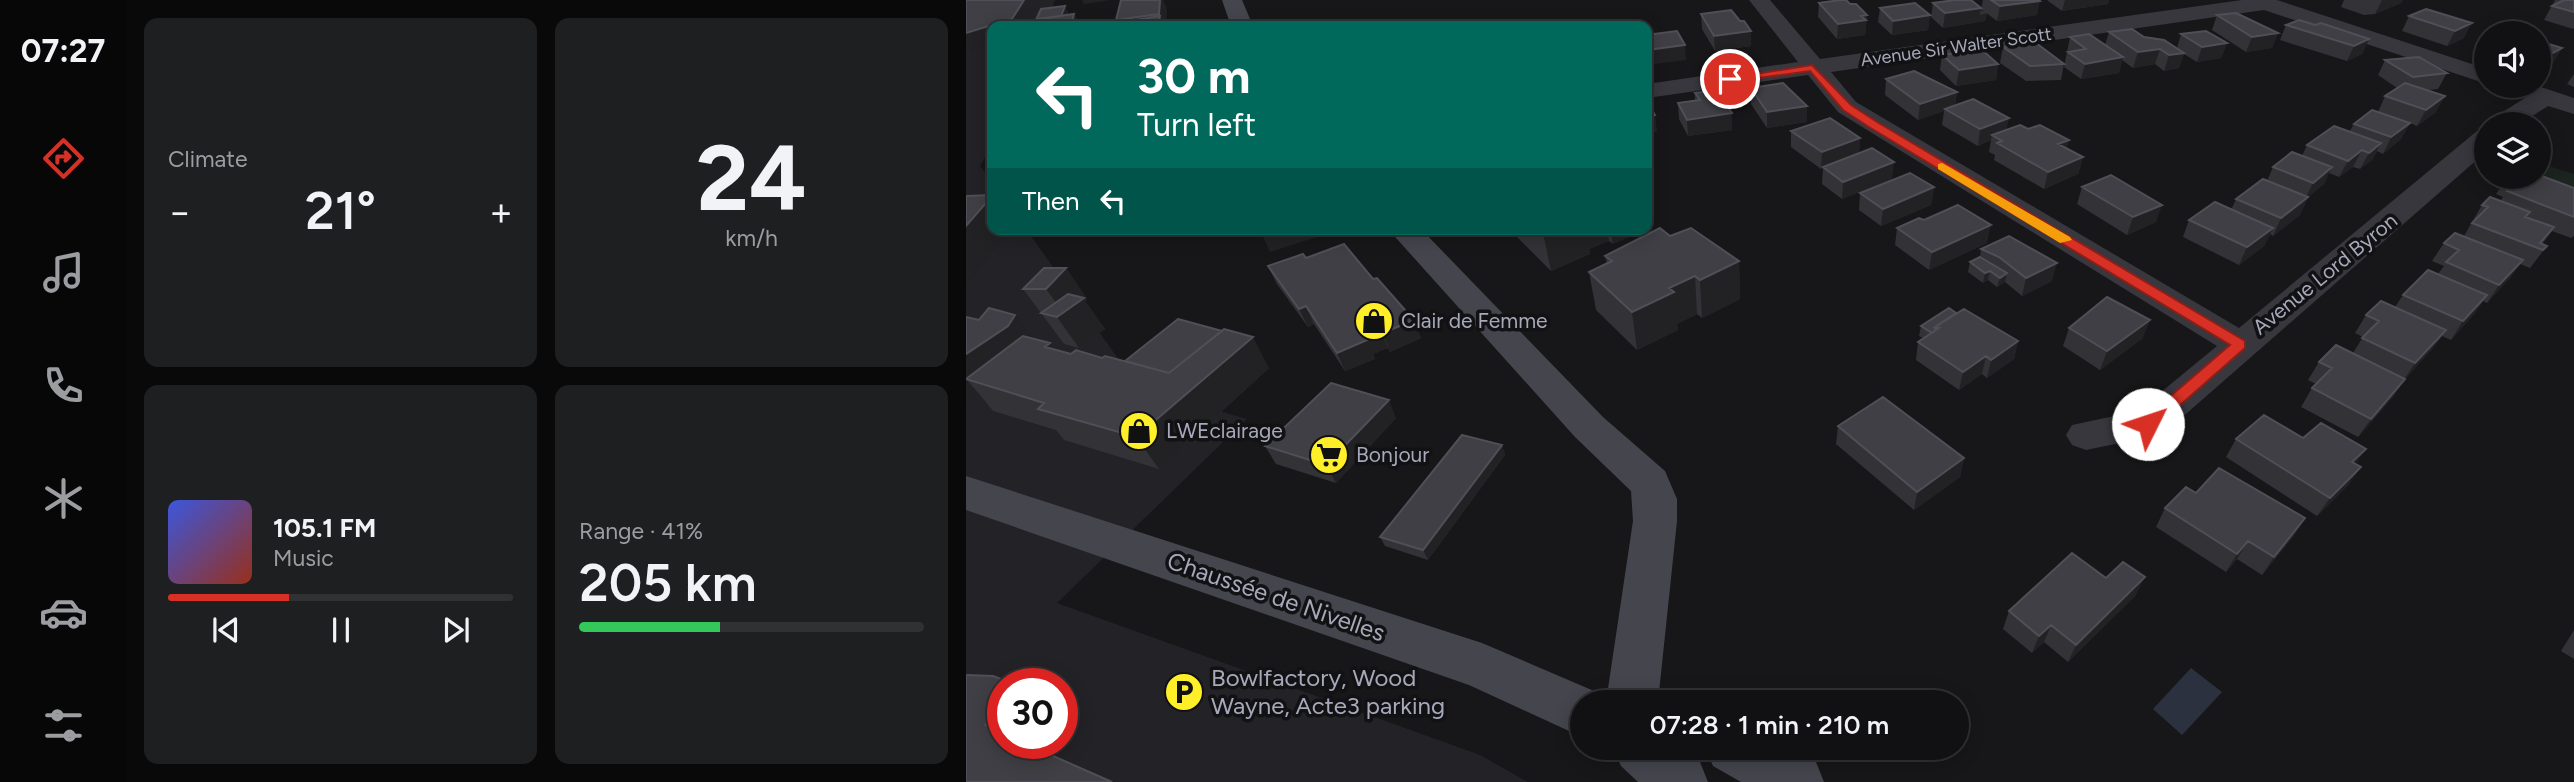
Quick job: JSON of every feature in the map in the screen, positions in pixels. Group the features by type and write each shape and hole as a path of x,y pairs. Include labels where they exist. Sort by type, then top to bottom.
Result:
{"street":[{"path":"1232,0 1240,21"},
{"path":"1759,0 1812,68 1847,107 2240,344"},
{"path":"2152,0 2178,14"},
{"path":"2261,2 2474,73"},
{"name":"Avenue Sir Walter Scott","path":"1652,90 2261,2"},
{"path":"2521,112 2543,98"},
{"path":"2551,98 2574,106"},
{"name":"Avenue Lord Byron","path":"2086,435 2148,424 2474,148"},
{"path":"1409,235 1589,427 1650,482 1655,499 1633,690"},
{"name":"Chaussée de Nivelles","path":"969,497 1482,666 1570,706"},
{"path":"1655,760 1680,782"},
{"path":"1756,760 1796,782"}],"shaded area":[{"path":"966,0 1055,0 1048,21 987,21 987,154 980,166 987,175 987,235 1030,235 1139,388 1247,419 1057,603 1480,755 1528,782 966,782"},
{"path":"2551,167 2574,174 2574,202 2538,189 2551,189"}],"water":[{"path":"2191,668 2222,692 2182,735 2153,709"}],"building":[{"path":"966,0 1024,0 1012,19 987,21 987,27 966,33"},
{"path":"1121,0 1160,0 1159,14 1116,20"},
{"path":"1840,0 1856,4 1867,15 1861,16 1866,20 1838,24 1819,3"},
{"path":"1971,0 1981,8 1945,13 1933,3"},
{"path":"1991,0 2039,0 2040,1 2000,6"},
{"path":"2564,0 2574,0 2574,12 2552,6"},
{"path":"1915,3 1930,15 1893,21 1880,8"},
{"path":"1065,6 1061,16 1036,20 1041,9"},
{"path":"2426,9 2472,23 2455,31 2409,16"},
{"path":"1731,10 1751,31 1714,36 1701,14"},
{"path":"2236,13 2278,33 2252,37 2217,15"},
{"path":"1074,14 1072,21 1030,20"},
{"path":"1160,16 1159,21 1129,21"},
{"path":"2299,20 2315,25 2321,23 2369,39 2354,46 2286,25"},
{"path":"2132,29 2144,37 2164,40 2184,53 2169,55 2160,49 2138,52 2109,32"},
{"path":"1677,31 1685,45 1652,49 1652,34"},
{"path":"2206,31 2227,43 2202,47 2181,34"},
{"path":"2089,34 2123,57 2085,64 2068,52 2086,49 2070,37"},
{"path":"2036,43 2064,64 2030,66 2003,47"},
{"path":"2551,45 2562,48 2553,53"},
{"path":"1981,49 1998,64 1959,70 1942,55"},
{"path":"2419,57 2447,73 2413,77 2385,60"},
{"path":"1914,71 1957,92 1920,104 1886,79"},
{"path":"1783,83 1807,106 1767,112 1751,88"},
{"path":"2405,83 2445,96 2426,110 2385,96"},
{"path":"1717,90 1732,113 1687,120 1678,103 1700,100 1695,93"},
{"path":"1973,99 2009,118 1980,129 1945,109"},
{"path":"2372,110 2410,123 2391,137 2354,124"},
{"path":"1830,118 1860,138 1822,152 1791,131"},
{"path":"2020,125 2028,129 2040,125 2069,140 2058,144 2083,157 2048,172 1997,143 2002,141 1992,135"},
{"path":"2334,126 2381,143 2369,153 2362,150 2348,161 2307,145"},
{"path":"1872,148 1894,162 1843,182 1823,167"},
{"path":"2292,152 2332,167 2313,183 2273,167"},
{"path":"1910,173 1934,187 1883,209 1860,193"},
{"path":"2111,175 2162,205 2133,217 2082,187"},
{"path":"2263,179 2308,197 2281,218 2236,199"},
{"path":"2551,179 2574,188 2574,217 2507,191 2551,189"},
{"path":"987,195 987,202 966,226 966,196"},
{"path":"2490,197 2530,212 2525,217 2554,227 2540,243 2547,246 2543,250 2472,223 2488,207 2482,205"},
{"path":"2215,202 2273,228 2247,247 2189,220"},
{"path":"1958,205 1991,225 1932,252 1897,228 1919,218 1924,220"},
{"path":"1660,228 1670,236 1691,228 1739,261 1700,280 1695,276 1669,288 1674,292 1632,312 1589,272 1612,261 1605,256 1646,235 1652,235 1652,232"},
{"path":"2455,233 2523,260 2499,285 2446,262 2459,250 2444,243"},
{"path":"2009,236 2057,263 2026,278 1999,257 1981,249"},
{"path":"1344,244 1373,279 1377,278 1414,320 1383,333 1381,330 1365,336 1367,340 1337,353 1306,306 1299,309 1268,266 1303,254 1306,258"},
{"path":"1980,257 2007,273 2000,278 1990,271 1985,273 1970,262"},
{"path":"1044,268 1066,268 1046,289 1023,289"},
{"path":"2428,270 2487,295 2463,321 2403,295"},
{"path":"1068,294 1084,298 1057,317 1041,313"},
{"path":"2107,297 2150,320 2107,351 2069,328"},
{"path":"2381,301 2446,330 2415,363 2362,338 2379,321 2366,315"},
{"path":"989,308 1015,315 1008,326 966,354 966,317 979,320"},
{"path":"1949,308 1956,313 1935,327 1932,333 1921,326"},
{"path":"1964,309 2018,341 1991,360 1986,356 1963,372 1918,342 1939,328 1935,327"},
{"path":"1178,319 1222,331 1169,373 1125,361"},
{"path":"1224,329 1253,337 1136,437 1038,409 1044,403 966,379 1023,336 1050,343 1045,347 1071,354 1076,350 1169,373"},
{"path":"2336,345 2405,379 2371,419 2312,388 2332,368 2319,362"},
{"path":"1331,383 1389,400 1326,465 1265,446"},
{"path":"1883,397 1964,458 1917,492 1838,426"},
{"path":"2264,415 2303,438 2321,423 2366,449 2352,462 2361,467 2330,498 2236,439"},
{"path":"1462,435 1502,445 1423,550 1380,537"},
{"path":"2219,468 2305,518 2274,557 2248,541 2237,554 2165,508 2186,487 2196,493"},
{"path":"2072,553 2106,578 2123,562 2145,577 2076,645 2051,625 2039,636 2009,611"},
{"path":"966,675 987,676 987,759 1060,759 1112,782 966,782"}],"slow traffic":[{"path":"1942,167 2065,240"}],"place":[{"name":"Clair de Femme","path":"1374,321"},
{"name":"LWEclairage","path":"1139,431"},
{"name":"Bonjour","path":"1329,455"},
{"name":"Bowlfactory, Wood Wayne, Acte3 parking","path":"1184,692"}],"route":[{"path":"1730,79 1812,68 1847,107 1873,124 2240,344 2148,424"}]}
